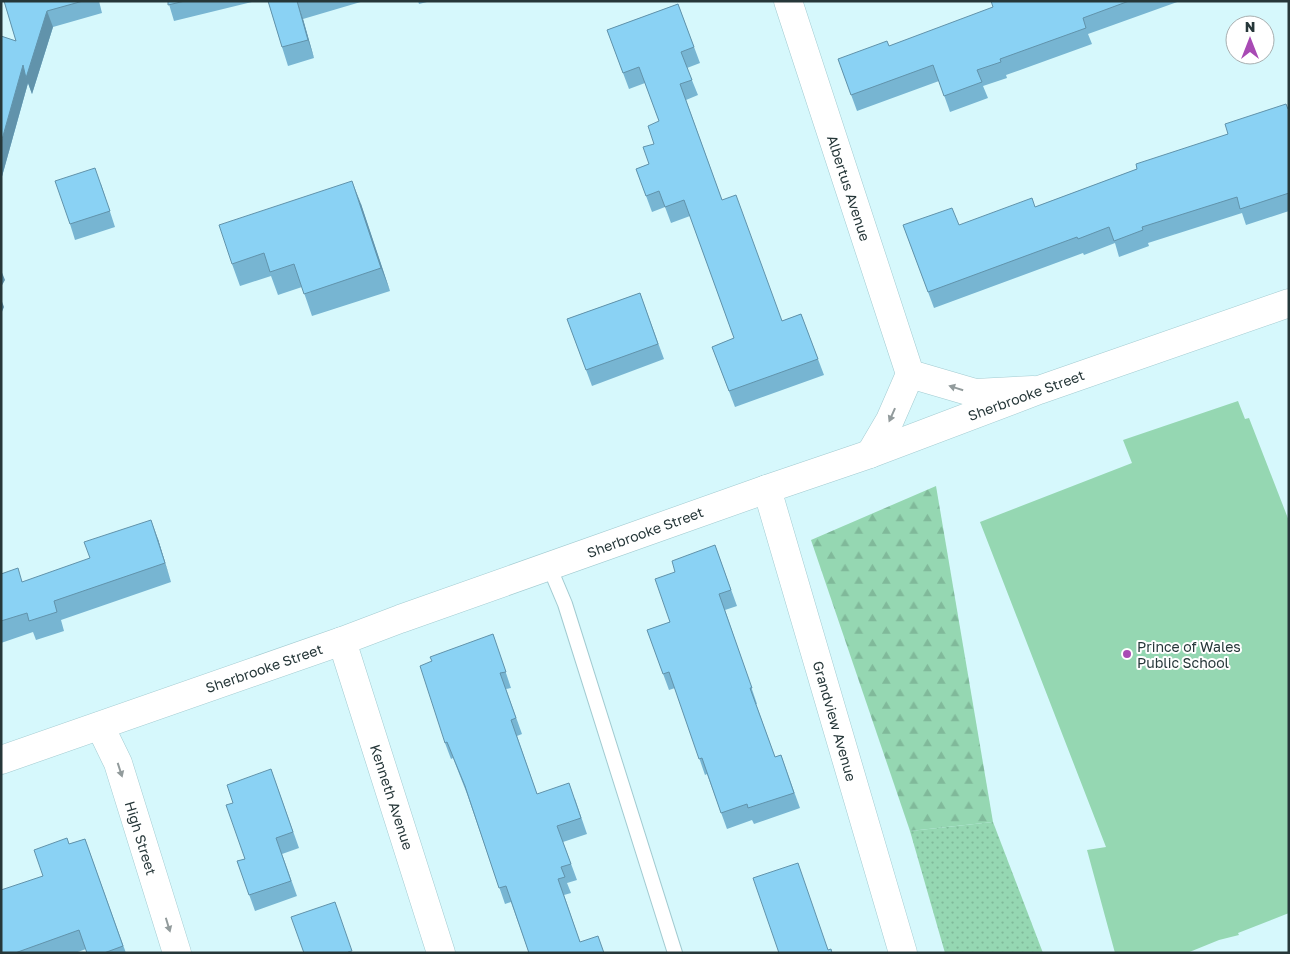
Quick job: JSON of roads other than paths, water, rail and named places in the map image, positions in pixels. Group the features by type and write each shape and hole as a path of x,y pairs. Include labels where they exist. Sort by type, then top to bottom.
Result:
{"street":[{"name":"Albertus Avenue","path":"790,2 910,374"},
{"name":"Sherbrooke Street","path":"1,760 870,454 1039,390 1289,303"},
{"path":"870,454 890,420 910,374 975,393 1039,390"},
{"name":"Grandview Avenue","path":"767,489 903,953"},
{"name":"Kenneth Avenue","path":"342,641 442,953"},
{"name":"High Street","path":"100,726 118,763 177,953"}],"lane":[{"path":"549,566 565,604 675,953"}],"place":[{"name":"Prince of Wales Public School","path":"1127,654"}]}
